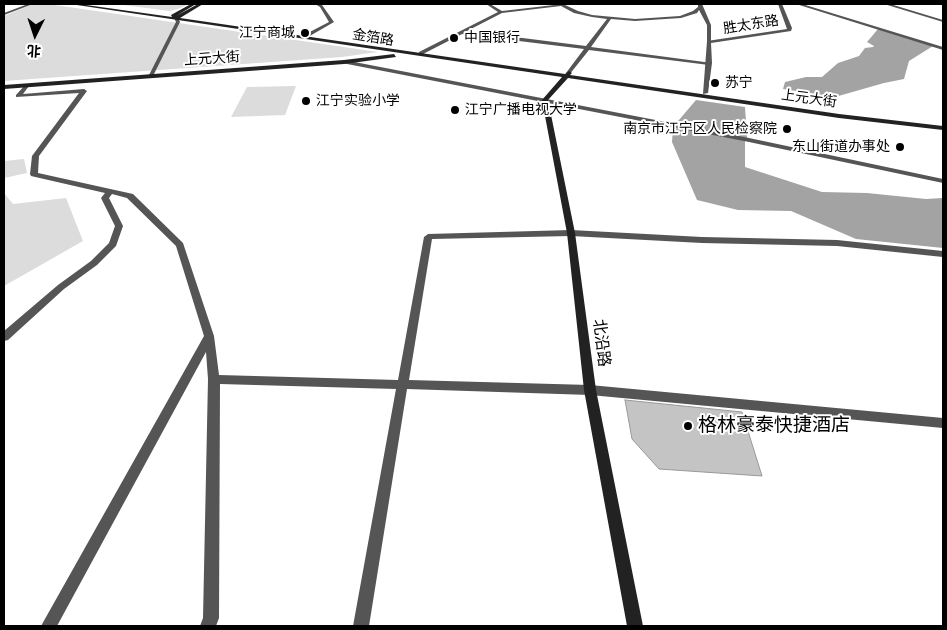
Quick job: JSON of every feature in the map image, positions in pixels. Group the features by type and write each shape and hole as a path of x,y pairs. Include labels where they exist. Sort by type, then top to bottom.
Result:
{"main road":[{"name":"金箔路","path":"72,4 306,36 407,53 568,74"},
{"name":"金箔路","path":"91,4 390,52"},
{"path":"176,18 194,4"},
{"path":"176,18 201,4"},
{"name":"上元大街","path":"4,87 342,59 390,52 422,53"},
{"name":"上元大街","path":"4,83 344,62 407,53"},
{"name":"金箔路","path":"422,53 672,89"},
{"path":"544,100 568,74"},
{"name":"上元大街","path":"672,89 705,92 838,112 943,124"},
{"name":"上元大街","path":"672,89 839,116 943,128"},
{"name":"北沿路","path":"544,100 571,233 590,390 635,626"}],"street":[{"path":"4,14 31,4"},
{"path":"306,36 332,22 321,6 317,4"},
{"path":"488,4 501,12"},
{"path":"422,53 501,12 561,4 576,12 610,18 660,20 681,17 695,12 700,5"},
{"name":"胜太东路","path":"705,92 710,63 709,42 789,30 790,28 780,4"},
{"path":"798,4 943,49"},
{"path":"886,4 943,21"},
{"path":"700,5 709,25 709,42"},
{"path":"151,74 178,22 176,18"},
{"path":"568,74 610,18"},
{"path":"461,32 710,63"},
{"path":"344,62 749,140 943,181"},
{"path":"26,86 18,96 84,91 36,156 34,174 130,196 180,245 210,336 214,379 211,618 208,626"},
{"path":"4,337 61,287 94,263 113,244 119,226 105,198 110,190"},
{"path":"360,626 428,236 571,233 702,240 837,243 943,254"},
{"path":"49,626 210,336"},
{"path":"214,379 590,390 943,423"}],"shaded area":[{"path":"41,4 378,52 342,57 4,81 4,16 31,5"},
{"path":"116,4 189,4 169,11"},
{"path":"878,29 933,46 909,61 904,79 835,97 783,89 785,82 806,77 822,77 838,63 859,56 865,48 874,46 867,42"},
{"path":"296,86 285,115 231,117 247,87"},
{"path":"696,100 745,107 747,137 745,141 745,167 822,192 867,193 926,199 943,198 943,248 856,239 791,211 738,210 697,200 672,142 673,127"},
{"path":"24,159 27,173 4,178 4,161"},
{"path":"4,193 13,204 66,198 83,241 4,286"}],"building":[{"name":"格林豪泰快捷酒店","path":"625,400 742,412 762,476 659,469 632,439"}],"place":[{"name":"江宁商城","path":"305,33"},
{"name":"中国银行","path":"454,38"},
{"name":"苏宁","path":"715,83"},
{"name":"江宁实验小学","path":"306,101"},
{"name":"江宁广播电视大学","path":"455,110"},
{"name":"南京市江宁区人民检察院","path":"787,129"},
{"name":"东山街道办事处","path":"900,147"},
{"name":"格林豪泰快捷酒店","path":"688,426"}]}
